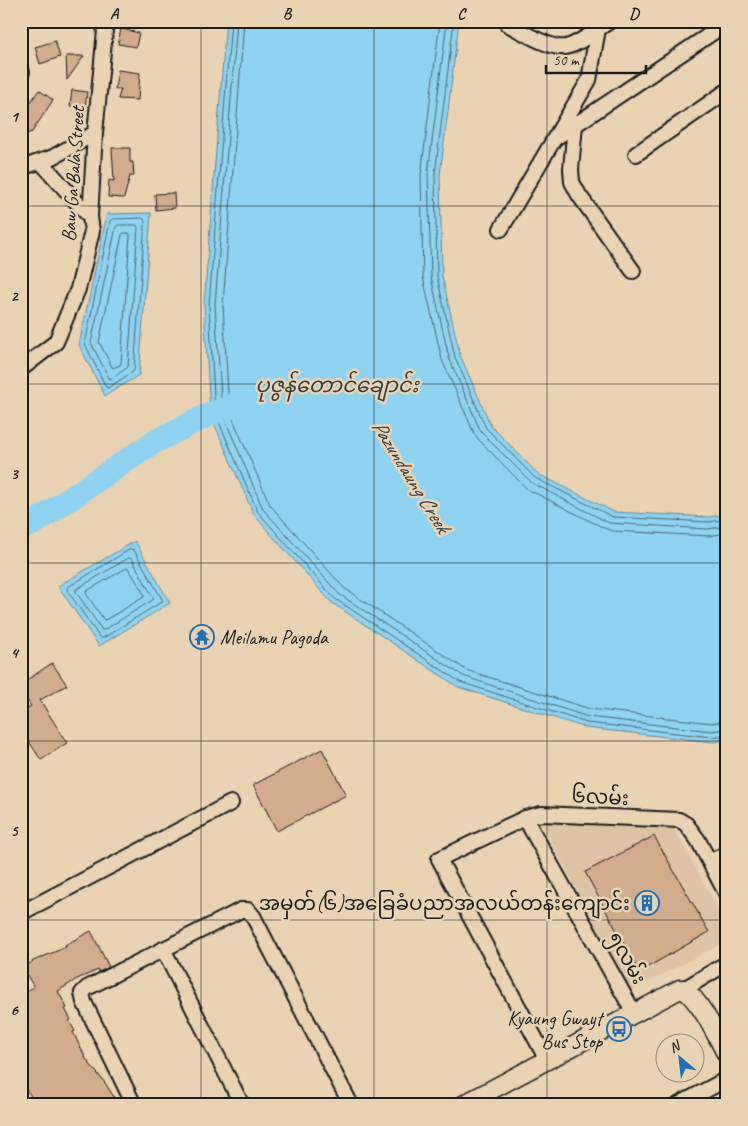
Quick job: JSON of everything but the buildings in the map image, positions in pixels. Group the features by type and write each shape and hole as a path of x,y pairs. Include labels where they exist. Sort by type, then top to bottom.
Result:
{"main road":[{"path":"463,1105 634,1013 684,989 698,1003 727,1055"}],"street":[{"name":"Baw Ga Bala Street","path":"21,369 56,342 78,289 92,231 90,216 95,133 105,31 102,21"},
{"path":"507,24 553,46 566,47 584,40 610,21"},
{"path":"554,139 727,23"},
{"path":"501,229 589,80 598,29"},
{"path":"636,154 727,91"},
{"path":"574,125 572,182 579,195 633,271"},
{"path":"21,168 53,157 95,133"},
{"path":"41,162 90,216"},
{"path":"21,913 231,803"},
{"name":"၆လမ်း","path":"547,1060 439,859 525,818 540,814 679,820 686,824 698,840 727,896"},
{"name":"၅လမ်း","path":"525,818 634,1013"},
{"path":"710,862 727,853"},
{"path":"134,1105 84,1002 82,993 87,988 241,910 248,910 253,916 352,1105"},
{"path":"163,949 242,1105"},
{"path":"684,989 727,963"},
{"path":"678,1105 727,1079"}],"shaded area":[{"path":"539,819 671,824 727,925 727,941 631,991"}],"water":[{"name":"ပုဇွန်တောင်ချောင်း","path":"226,21 459,21 440,175 442,276 460,355 491,426 538,474 614,512 709,517 727,514 727,740 713,742 586,728 458,687 331,602 254,515 210,414 204,305"},
{"path":"151,213 139,375 105,396 79,345 107,214"},
{"path":"135,541 170,603 99,646 58,586"}],"waterway":[{"path":"21,529 34,523 154,442 210,414 240,404"}],"place":[{"name":"Meilamu Pagoda","path":"202,637"},
{"name":"အမှတ်(၆)အခြေခံပညာအလယ်တန်းကျောင်း","path":"647,903"},
{"name":"Kyaung Gwayt Bus Stop","path":"619,1029"}],"water label":[{"name":"Pazundaung Creek","path":"411,476"}]}
